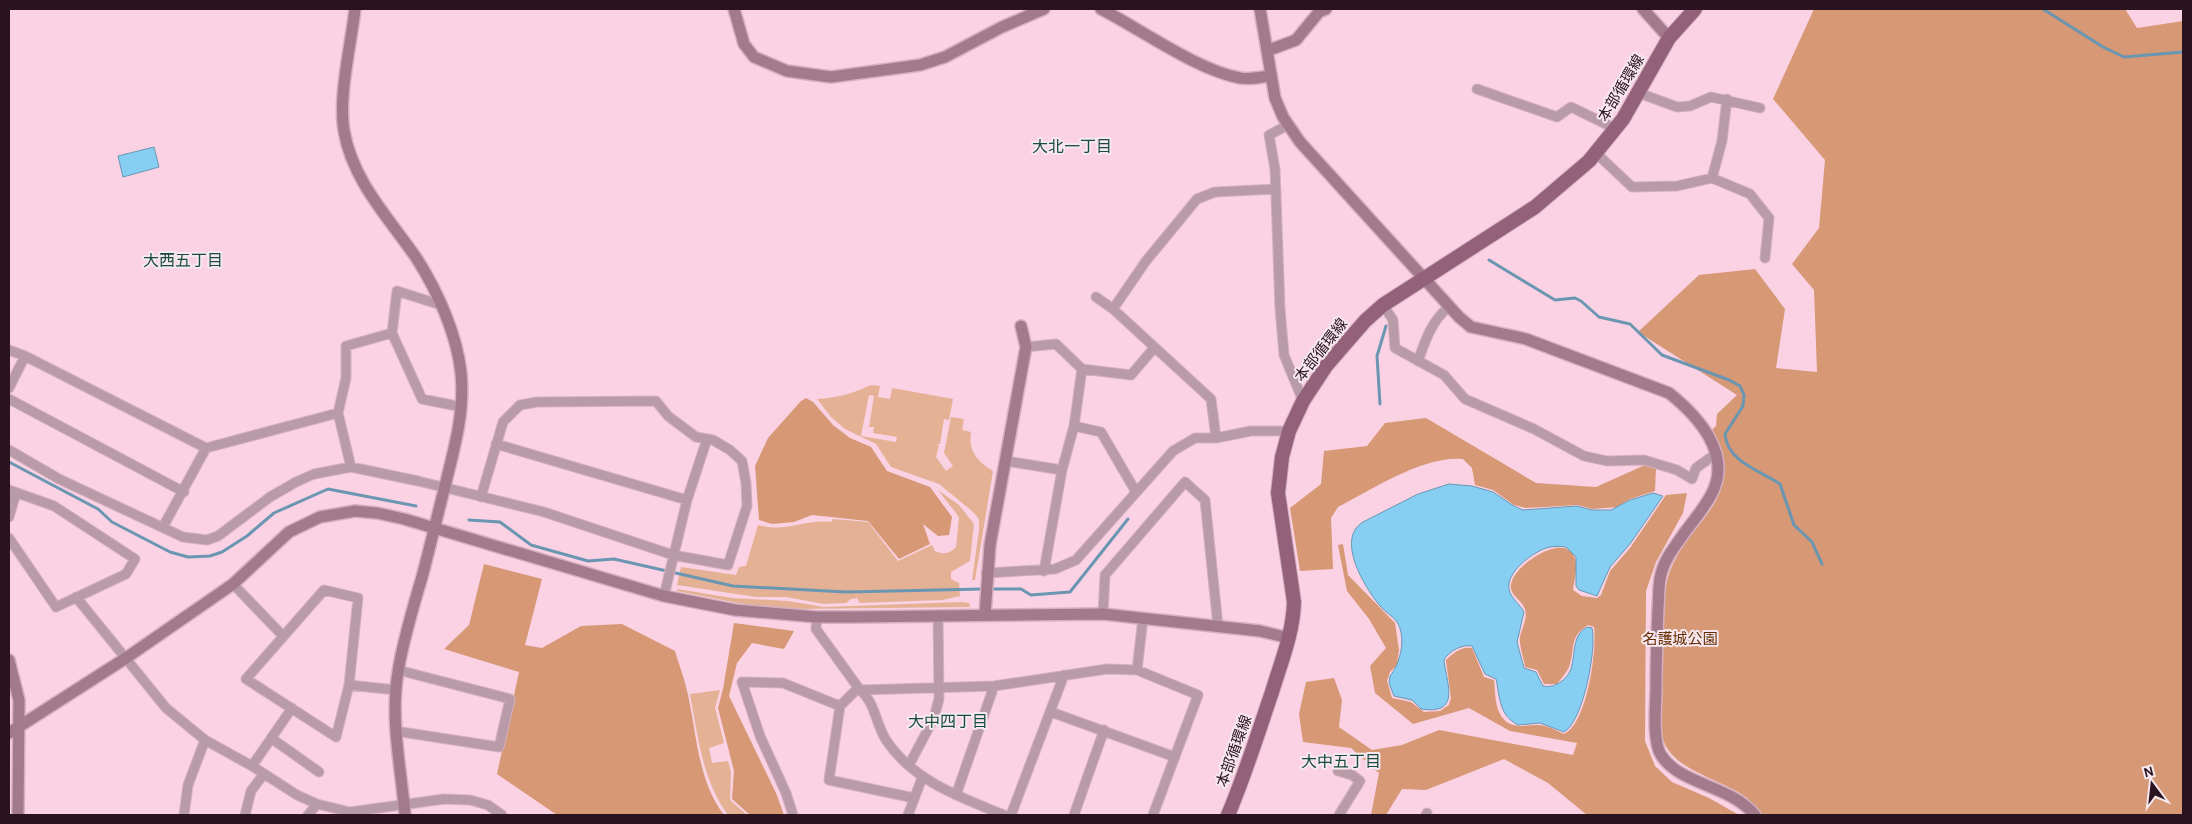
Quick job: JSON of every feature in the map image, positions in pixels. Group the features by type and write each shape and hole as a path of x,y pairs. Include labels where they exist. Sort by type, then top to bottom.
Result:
{"main road":[{"name":"本部循環線","path":"1228,815 1289,638 1294,602 1278,492 1282,457 1289,431 1303,401 1341,346 1383,305 1535,207 1596,153 1616,130 1669,38 1695,9"}],"street":[{"path":"355,9 343,102 344,129 348,149 354,166 370,196 416,258 441,305 459,358 462,408 455,449 398,670 395,731 405,815"},
{"path":"734,9 744,44 754,57 787,71 831,77 920,65 944,57 1002,26 1044,9"},
{"path":"1101,9 1195,62 1214,70 1241,78 1270,76"},
{"path":"1260,9 1269,50 1270,76 1280,110 1288,125 1300,142 1449,307 1471,327 1526,339 1669,393 1685,406 1700,424 1717,453 1717,481 1711,494 1668,556 1660,575 1656,676 1657,740 1660,754 1672,768 1732,796 1746,805 1755,815"},
{"path":"1269,50 1296,40 1319,12 1326,9"},
{"path":"1643,9 1669,38"},
{"path":"1477,89 1557,117 1571,107 1616,130"},
{"path":"1639,93 1677,107 1690,106 1711,97 1727,99 1760,108"},
{"path":"1712,178 1722,141 1727,99"},
{"path":"1288,125 1269,135 1275,168 1280,308 1284,355 1303,401"},
{"path":"1596,153 1632,187 1677,186 1712,178 1750,194 1769,218 1765,258"},
{"path":"1113,309 1146,261 1197,198 1215,192 1276,189"},
{"path":"441,305 397,290 392,334 422,399 462,408"},
{"path":"1096,297 1113,309 1211,399 1216,438"},
{"path":"1383,305 1393,320 1395,348 1444,375 1465,398 1534,429 1584,456 1608,461 1644,460 1677,470 1692,479 1696,468 1717,453"},
{"path":"1418,361 1428,334 1441,313 1449,307"},
{"path":"985,609 986,577 994,514 1006,461 1026,346 1021,326"},
{"path":"351,467 338,412 346,378 346,346 392,334"},
{"path":"1026,346 1056,344 1082,369 1131,375 1154,348"},
{"path":"9,350 25,356 206,448 338,412"},
{"path":"9,388 25,356"},
{"path":"1044,571 1062,470 1074,426 1082,369"},
{"path":"9,399 184,492"},
{"path":"9,450 59,479 183,537 194,539 218,536 270,497 296,482 314,474 351,467 544,512 673,555 728,565 747,506 742,461 730,450 713,440 696,437 668,416 656,401 537,402 520,405 503,422 481,497"},
{"path":"1074,426 1101,432 1136,492"},
{"path":"986,577 1055,569 1076,560 1173,451 1195,438 1216,438 1251,431 1289,431"},
{"path":"664,596 687,500 706,439"},
{"path":"496,444 687,500"},
{"path":"163,527 184,492 206,448"},
{"path":"1006,461 1062,470"},
{"path":"1103,614 1105,575 1185,482 1205,500 1218,626"},
{"path":"9,517 12,492 54,506 135,559 126,574 56,607 9,538"},
{"path":"9,733 126,658 233,584 289,532 320,517 355,511 377,513 664,596 735,610 817,616 938,616 985,609 1103,614 1266,632 1289,638"},
{"path":"233,584 283,636"},
{"path":"324,590 358,598 349,685 336,737 246,679 283,636 324,590"},
{"path":"76,597 166,708 205,740 252,766 263,775 317,804 350,814 404,803 444,798 470,800 488,805 502,815"},
{"path":"817,616 816,629 860,690 869,697 875,721 894,753 922,778 956,795 1004,815"},
{"path":"909,765 934,718 939,699 938,616"},
{"path":"1137,670 1143,618"},
{"path":"9,660 19,700 18,815"},
{"path":"914,798 829,780 840,706 856,690 994,686 1107,669 1137,670 1198,695 1153,815"},
{"path":"395,731 498,747 510,699 398,670"},
{"path":"1011,815 1064,675"},
{"path":"793,815 786,793 760,736 742,682 783,683 840,706"},
{"path":"349,685 396,690"},
{"path":"956,795 994,686"},
{"path":"252,766 292,708"},
{"path":"1051,712 1175,757"},
{"path":"1074,815 1104,730"},
{"path":"271,738 319,772"},
{"path":"184,815 188,785 205,740"},
{"path":"1338,771 1360,781 1339,815"},
{"path":"245,815 250,791 263,775"},
{"path":"908,815 922,778"},
{"path":"308,815 317,804"}],"shaded area":[{"path":"871,385 880,386 878,397 890,399 892,388 953,399 949,420 944,419 940,444 936,444 939,445 936,457 946,471 953,466 944,453 951,417 964,419 962,430 971,432 972,450 982,463 993,471 975,580 972,580 979,519 939,484 891,467 876,444 845,429 831,417 817,399 852,393","holes":["869,395 874,396 869,427 874,427 873,433 897,437 896,442 861,436"]},
{"path":"938,490 959,505 974,524 970,561 951,572 951,579 959,583 960,596 943,600 860,603 857,598 851,599 846,603 824,604 786,597 756,597 677,585 681,567 736,575 739,567 746,566 758,525 787,527 811,522 831,522 833,519 868,522 898,561 932,545 935,551 941,553 949,552 956,547 959,517"},
{"path":"677,589 732,598 788,601 824,607 962,602 969,603 970,607 798,609 748,605 677,591"},
{"path":"720,690 715,708 724,743 709,748 712,763 728,761 731,772 730,800 747,815 728,815 712,787 702,757 690,694"}],"green space":[{"name":"名護城公園","path":"1814,9 2125,9 2137,28 2183,21 2183,815 1762,815 1747,798 1738,792 1683,764 1674,756 1663,739 1659,712 1667,581 1680,552 1713,506 1720,491 1723,474 1721,454 1712,430 1716,426 1717,414 1737,395 1638,332 1699,275 1755,269 1785,309 1776,368 1817,372 1814,290 1792,264 1819,228 1825,160 1773,99"},
{"path":"806,398 813,402 833,425 850,438 871,447 887,471 930,487 952,517 949,535 938,536 923,524 930,544 899,559 868,521 812,515 794,522 772,524 759,520 755,466 768,438 801,401"},
{"path":"1426,418 1536,483 1596,487 1645,465 1656,468 1655,491 1630,499 1617,507 1592,509 1578,505 1526,508 1514,505 1493,490 1475,485 1472,468 1463,459 1432,462 1399,475 1338,507 1331,518 1333,569 1300,571 1290,508 1321,484 1324,451 1367,446 1385,423"},
{"path":"1687,493 1683,513 1656,562 1646,591 1645,741 1655,766 1672,782 1709,798 1739,815 1587,815 1548,783 1504,759 1426,790 1402,789 1386,815 1371,815 1379,773 1351,748 1303,742 1299,714 1306,682 1334,678 1342,700 1339,727 1372,750 1402,745 1439,730 1573,755 1577,743 1510,731 1469,708 1413,724 1375,693 1370,666 1386,648 1369,619 1347,591 1338,545 1343,544 1348,575 1395,623 1399,650 1397,665 1390,672 1387,681 1392,698 1411,702 1424,712 1440,711 1449,705 1451,698 1446,660 1461,649 1472,648 1484,677 1494,680 1499,712 1507,722 1516,726 1544,726 1564,734 1572,728 1579,716 1589,686 1594,652 1594,627 1588,625 1578,634 1575,639 1569,667 1557,684 1544,684 1537,670 1525,667 1520,637 1525,611 1511,589 1516,573 1524,565 1544,552 1555,548 1565,548 1572,553 1576,563 1573,590 1582,596 1597,598 1601,595 1610,571 1630,548 1666,495"},
{"path":"484,564 542,579 525,645 542,648 581,626 622,624 675,651 687,689 704,773 715,802 724,815 557,815 497,774 519,672 444,649 469,625"},
{"path":"734,623 794,631 784,649 752,643 737,663 729,696 776,793 784,815 750,815 732,799 734,771 718,708"}],"water":[{"path":"154,147 159,167 123,177 118,156"},
{"path":"1449,484 1472,486 1493,492 1523,510 1577,506 1592,510 1611,510 1630,500 1653,493 1663,496 1630,544 1610,567 1597,596 1579,590 1576,586 1576,557 1566,547 1558,546 1540,550 1521,564 1509,583 1510,593 1524,612 1517,642 1524,668 1536,672 1543,686 1552,686 1565,678 1571,670 1577,638 1583,630 1588,627 1592,628 1592,652 1583,700 1571,726 1564,732 1540,723 1518,725 1512,721 1501,705 1496,679 1485,674 1472,646 1456,649 1444,660 1449,696 1447,703 1442,707 1434,710 1421,709 1412,700 1394,696 1389,683 1401,650 1402,636 1400,628 1397,622 1382,608 1367,588 1355,564 1352,540 1355,530 1363,522 1418,494"}],"waterway":[{"path":"2043,9 2103,47 2124,57 2183,52"},
{"path":"1489,260 1555,300 1575,298 1599,317 1630,324 1662,355 1729,380 1740,386 1744,395 1743,406 1725,434 1727,444 1738,459 1780,484 1794,525 1812,542 1822,564"},
{"path":"1380,404 1377,356 1386,326"},
{"path":"9,462 98,509 112,522 170,552 188,557 210,556 222,552 247,536 274,513 328,489 416,506"},
{"path":"989,589 1021,589 1031,595 1070,592 1128,519"},
{"path":"469,520 500,522 531,545 588,561 614,559 733,586 846,592 983,589"}],"district":[{"name":"大北一丁目","path":"1072,146"},
{"name":"大西五丁目","path":"183,260"},
{"name":"大中四丁目","path":"948,721"},
{"name":"大中五丁目","path":"1341,761"}]}
